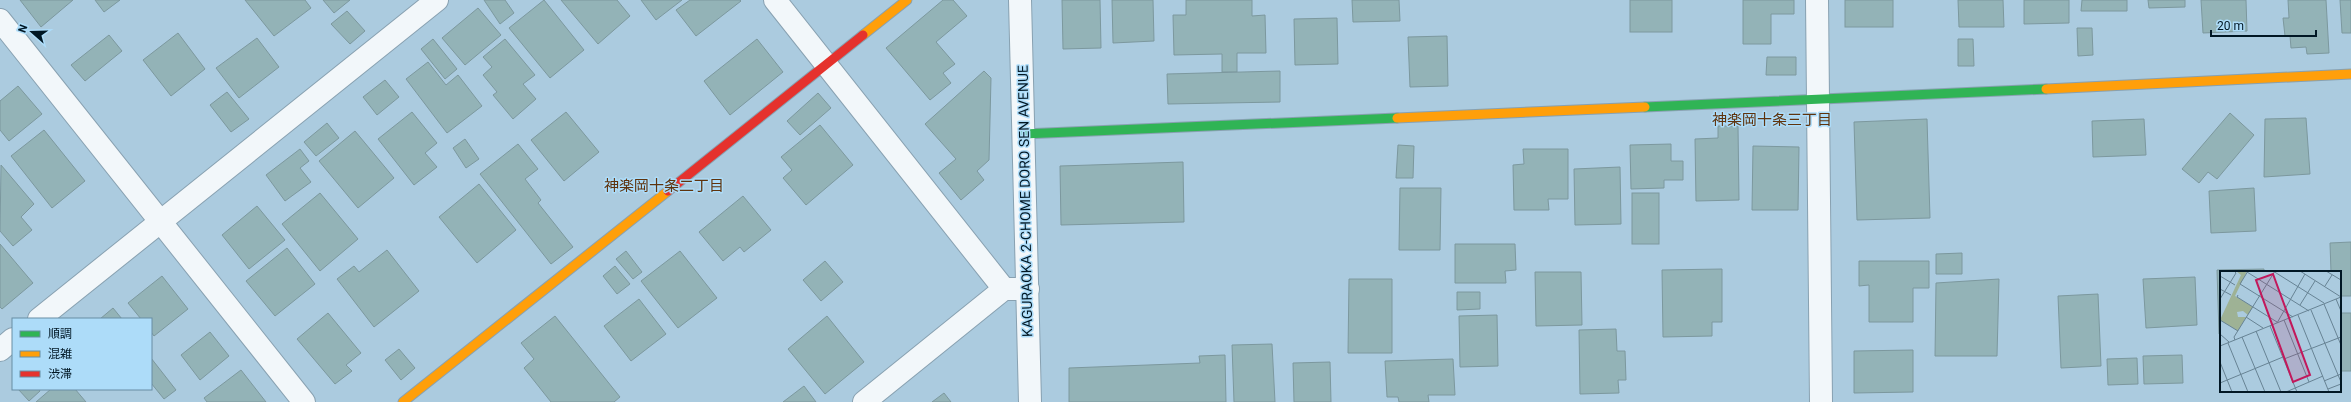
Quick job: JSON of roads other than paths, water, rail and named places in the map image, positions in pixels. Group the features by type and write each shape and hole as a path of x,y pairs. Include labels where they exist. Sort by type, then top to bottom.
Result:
{"street":[{"path":"40,318 437,0"},
{"path":"775,0 1004,289"},
{"path":"403,402 907,0"},
{"name":"KAGURAOKA 2-CHOME DORO SEN AVENUE","path":"1020,0 1030,402"},
{"path":"1817,0 1821,402"},
{"path":"0,20 162,221 304,402"},
{"path":"1023,134 1819,100 2351,74"},
{"path":"864,402 1004,289 1028,289"},
{"path":"0,350 12,340"}],"district":[{"name":"神楽岡十条三丁目","path":"1772,120"},
{"name":"神楽岡十条二丁目","path":"664,186"}]}
